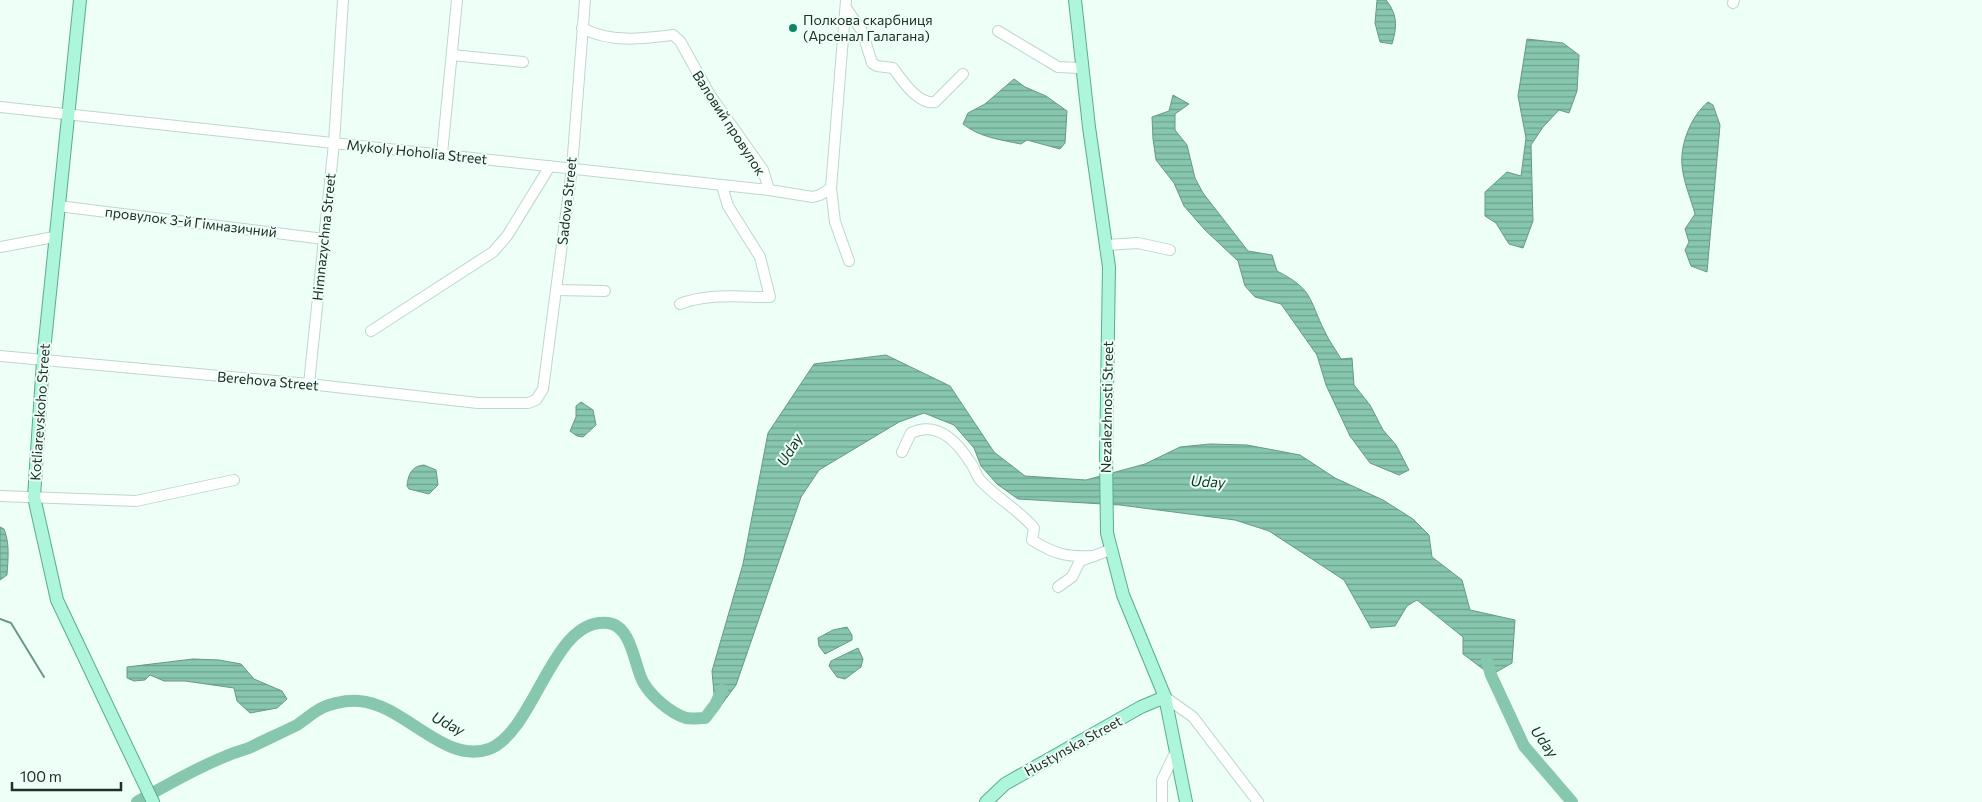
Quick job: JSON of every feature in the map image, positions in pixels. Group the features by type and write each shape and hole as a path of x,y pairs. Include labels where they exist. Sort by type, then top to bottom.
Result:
{"main road":[{"name":"Kotliarevskoho Street","path":"80,0 54,238 34,497 57,600 153,802"},
{"name":"Nezalezhnosti Street","path":"1075,0 1081,68 1109,267 1106,455 1107,533 1123,595 1165,697 1172,724 1175,753 1186,802"},
{"name":"Hustynska Street","path":"986,802 1005,784 1141,707 1165,697"}],"street":[{"name":"Himnazychna Street","path":"310,384 334,143 343,0"},
{"path":"442,154 457,0"},
{"name":"Sadova Street","path":"536,400 543,389 572,168 585,0"},
{"path":"846,4 862,31 872,63 877,66 892,68 908,89 927,102 935,102 963,74"},
{"path":"846,4 830,188 835,222 849,261"},
{"name":"Валовий провулок","path":"582,28 594,34 625,40 673,36 680,41 710,95 763,170 768,190"},
{"path":"998,32 1058,67 1081,68"},
{"path":"452,55 523,62"},
{"name":"Mykoly Hoholia Street","path":"0,107 572,168 768,190 813,197 820,196 830,188"},
{"path":"371,331 493,252 507,236 550,166"},
{"path":"680,304 692,300 715,297 770,297 760,257 728,206 722,186"},
{"name":"провулок 3-й Гімназичний","path":"58,206 324,239"},
{"path":"0,247 54,238"},
{"path":"1106,244 1138,243 1170,250"},
{"path":"557,290 605,290"},
{"name":"Berehova Street","path":"0,356 310,384 478,403 528,403 536,400"},
{"path":"902,452 911,433 923,427 937,429 956,445 971,462 979,480 1001,501 1024,516 1034,528 1032,540 1069,557 1094,556"},
{"path":"0,496 136,501 234,480"},
{"path":"1058,586 1072,577 1080,561 1110,550"},
{"path":"1165,697 1193,717 1258,802"},
{"path":"1162,802 1162,780 1175,753"}],"water":[{"path":"1377,0 1386,0 1393,11 1395,32 1392,44 1380,42 1375,23"},
{"path":"1527,39 1563,43 1579,55 1577,91 1569,113 1559,110 1543,127 1531,145 1533,221 1523,248 1509,244 1496,223 1485,216 1485,192 1507,172 1521,176 1526,138 1518,96"},
{"path":"1014,79 1025,87 1046,96 1067,111 1065,143 1060,149 1027,140 1021,144 998,139 976,132 963,124 968,113 985,104"},
{"path":"1173,95 1189,104 1175,114 1175,130 1187,145 1195,178 1203,193 1248,251 1272,255 1277,271 1298,284 1309,296 1327,335 1341,359 1352,358 1354,385 1370,405 1383,430 1396,445 1409,470 1399,475 1370,463 1350,436 1326,385 1317,355 1281,304 1255,297 1245,286 1238,261 1205,230 1184,206 1174,183 1156,160 1153,139 1152,117 1169,111"},
{"path":"1708,102 1713,105 1720,125 1707,272 1691,266 1685,250 1689,242 1685,229 1695,214 1684,177 1682,157 1688,130 1697,114"},
{"path":"886,355 950,386 994,452 1025,476 1086,480 1145,464 1180,447 1210,444 1247,445 1300,455 1335,478 1383,500 1413,519 1429,535 1432,557 1462,580 1470,610 1515,620 1512,663 1491,675 1463,654 1463,637 1417,600 1407,606 1395,626 1371,628 1344,580 1269,531 1235,520 1120,505 1018,499 997,484 981,466 974,448 954,425 924,413 899,422 819,470 801,497 736,685 719,708 715,705 712,671 743,564 768,433 814,364"},
{"path":"581,402 593,410 596,425 583,437 577,436 570,431 576,417 576,406"},
{"path":"424,465 436,470 438,485 429,494 409,489 407,486 411,471 416,467"},
{"path":"0,527 4,529 6,535 8,552 7,575 0,580"},
{"path":"847,627 852,635 852,640 825,654 819,646 818,638 833,630"},
{"path":"858,648 863,659 861,667 845,679 837,677 829,666 831,661"},
{"path":"193,659 219,660 241,664 254,679 282,691 287,699 277,708 250,713 237,701 234,688 185,681 164,681 150,675 145,680 134,681 127,678 127,667"}],"waterway":[{"path":"0,619 11,623 44,677"},
{"name":"Uday","path":"137,802 202,767 230,754 249,748 297,725 319,709 342,702 359,701 376,705 392,712 440,742 456,749 472,752 489,749 505,738 520,721 558,655 572,637 589,626 608,623 622,631 631,647 646,687 661,703 680,716 686,718 705,718 715,705 722,690"},
{"name":"Uday","path":"1487,661 1491,675 1524,746 1572,802"}],"place":[{"name":"Полкова скарбниця (Арсенал Галагана)","path":"793,28"}]}
